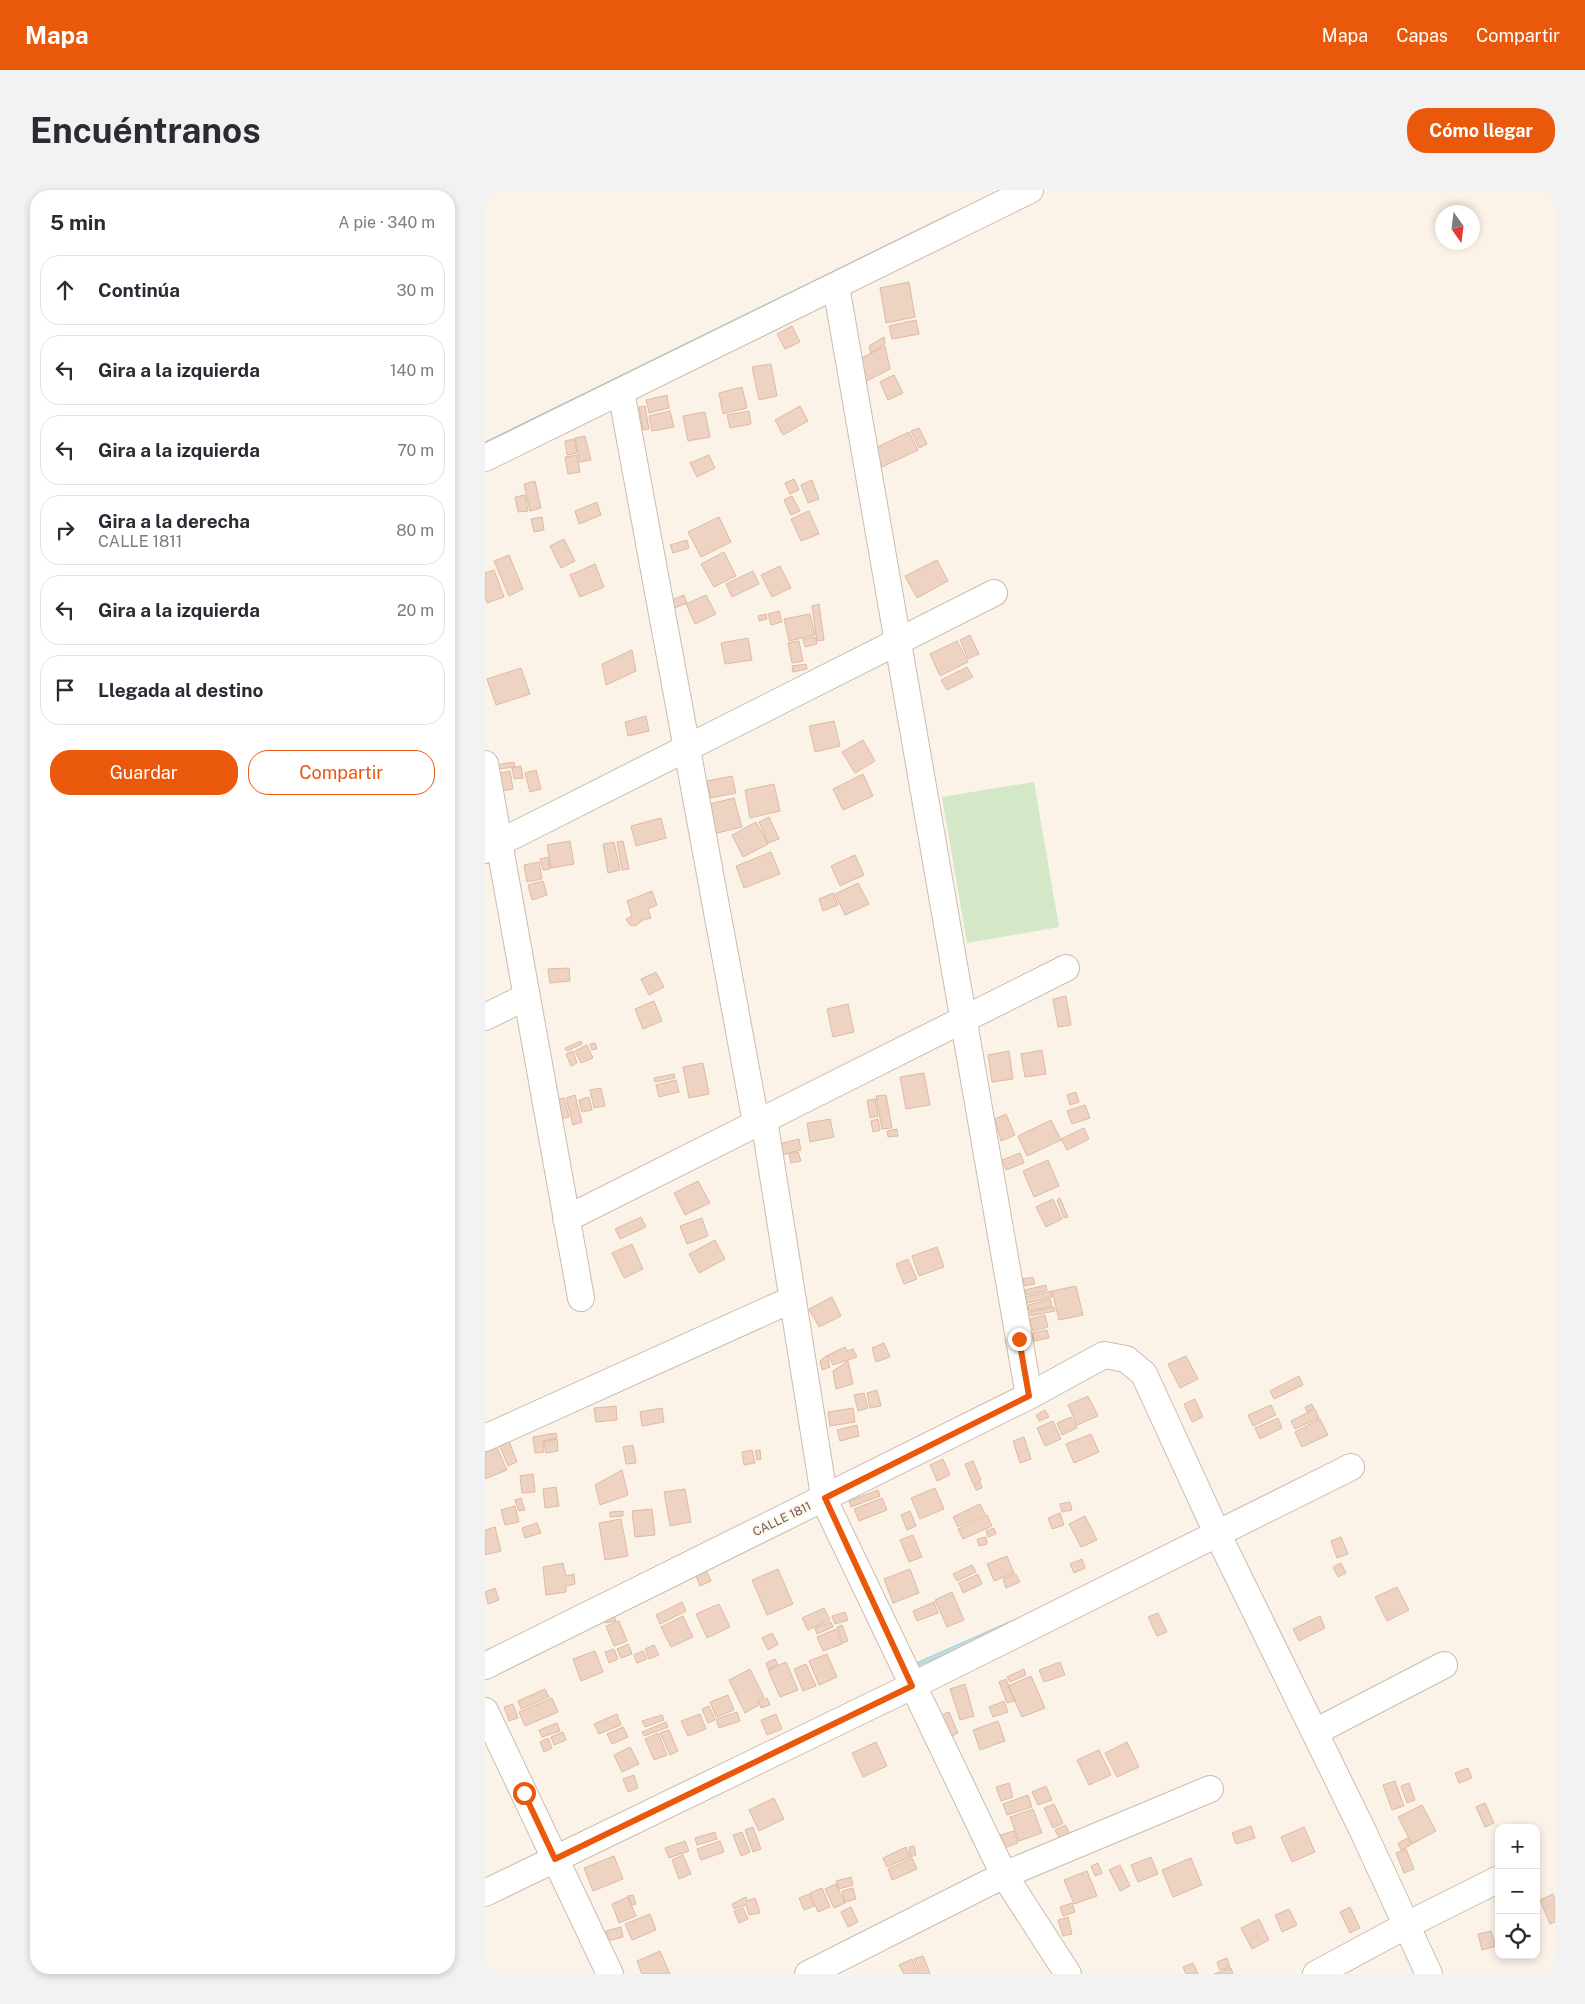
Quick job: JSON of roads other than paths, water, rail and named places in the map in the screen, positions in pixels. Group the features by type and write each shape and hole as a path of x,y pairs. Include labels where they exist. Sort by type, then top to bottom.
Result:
{"street":[{"path":"485,458 836,286 988,200 1031,190"},
{"path":"836,286 895,642 1029,1396"},
{"path":"621,391 793,1299 825,1498 912,1686 1004,1875 1068,1974"},
{"path":"492,846 994,593"},
{"path":"485,764 492,846 526,996 581,1298"},
{"path":"566,1219 1066,968"},
{"path":"485,1017 526,996"},
{"path":"485,1438 793,1299"},
{"name":"CALLE 1811","path":"485,1666 1029,1396 1104,1355 1126,1359 1144,1374 1217,1533"},
{"path":"485,1893 912,1686 1351,1467"},
{"path":"1217,1533 1315,1732 1429,1974"},
{"path":"1315,1732 1444,1665"},
{"path":"485,1712 610,1974"},
{"path":"808,1974 1004,1875 1210,1789"},
{"path":"1316,1974 1407,1925 1495,1881"}],"water":[{"path":"950,214 952,216 485,445 485,442"},
{"path":"1075,1593 1076,1596 918,1666 916,1663"}]}
